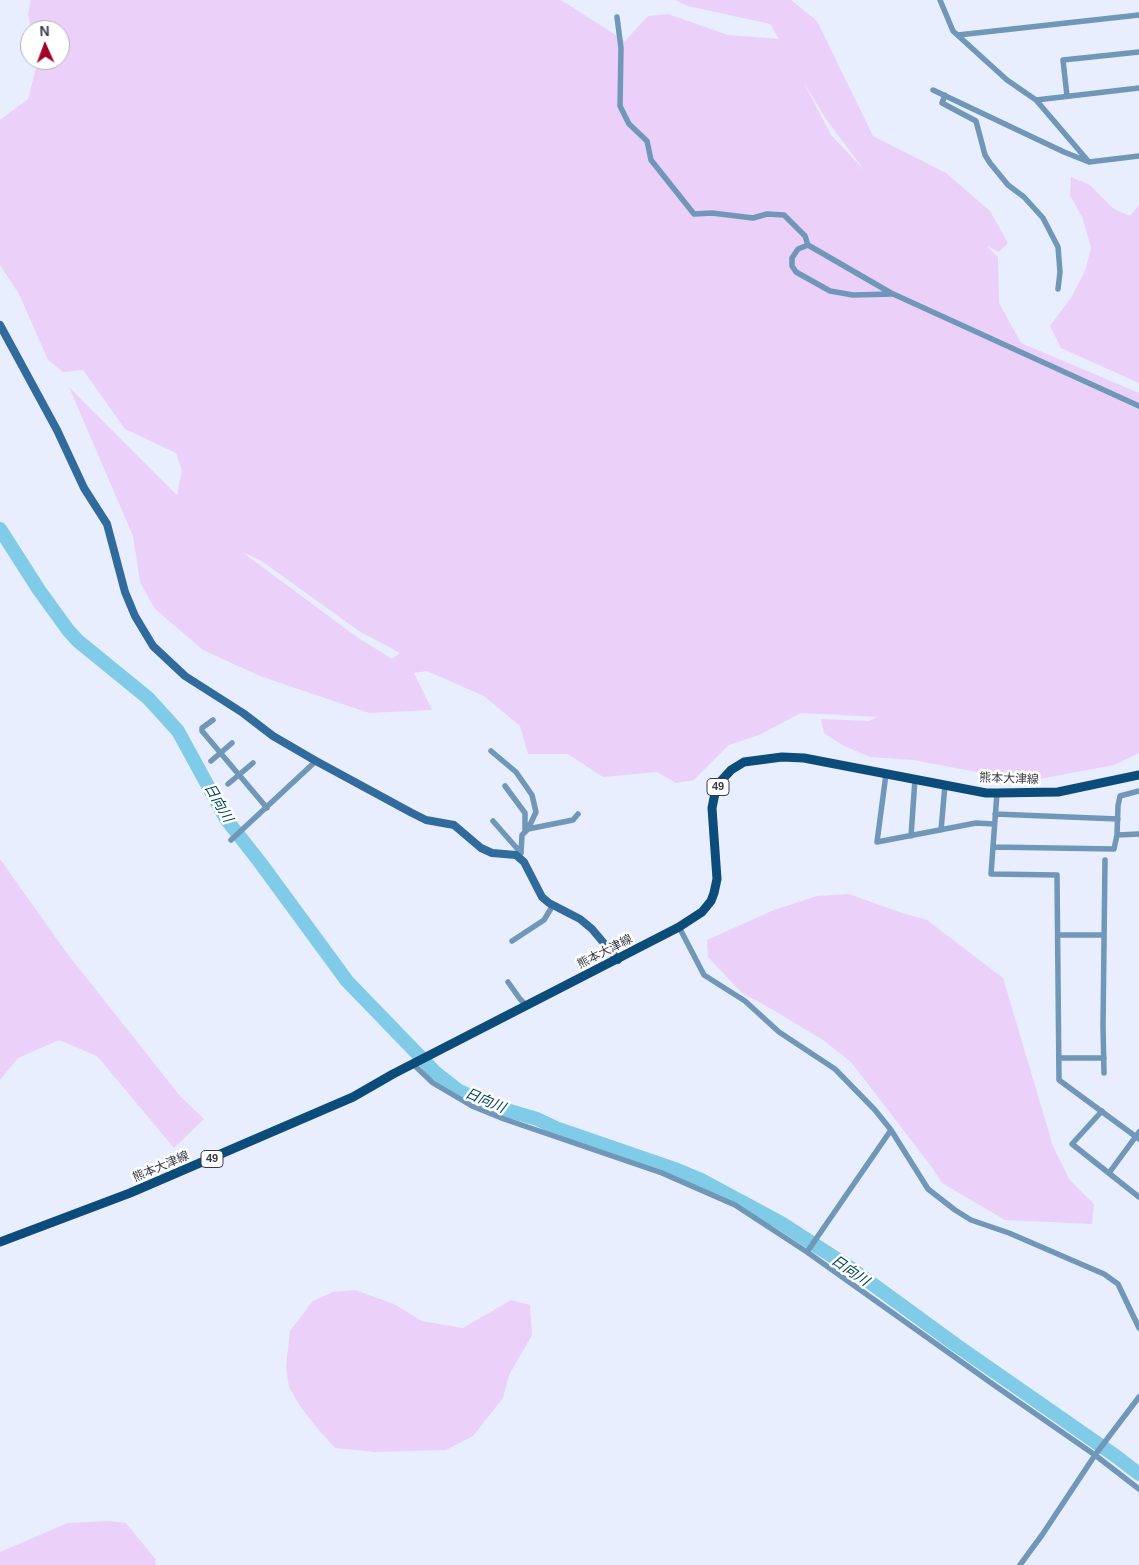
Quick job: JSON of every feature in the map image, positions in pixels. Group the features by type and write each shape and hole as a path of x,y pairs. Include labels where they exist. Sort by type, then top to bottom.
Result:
{"main road":[{"name":"熊本大津線","path":"0,1242 121,1197 353,1097 680,927 702,912 714,893 717,879 712,808 715,793 721,781 731,770 744,762 759,759 804,758 997,793 1058,792 1139,775"}],"street":[{"path":"940,0 952,31 1007,80 1036,100 1089,162"},
{"path":"958,36 1139,15"},
{"path":"617,17 621,48 620,106 629,124 647,142 651,160 694,214 712,213 753,218 767,214 784,215 805,236 808,245 893,294 1139,406"},
{"path":"1067,96 1063,60 1139,52"},
{"path":"1036,100 1139,88"},
{"path":"933,90 1089,162 1139,156"},
{"path":"945,95 942,102 976,121 985,155 990,163 1008,185 1024,197 1043,218 1058,247 1060,259 1058,289"},
{"path":"808,245 798,249 792,258 792,266 796,272 830,291 853,295 893,294"},
{"path":"0,325 58,430 84,488 107,524 125,592 135,616 153,646 185,676 243,712 274,736 316,761 419,817 454,825 481,848 492,853 521,855"},
{"path":"213,720 202,730 267,808"},
{"path":"211,761 232,743"},
{"path":"491,751 516,772 524,781 532,796 536,812 527,831"},
{"path":"231,840 244,830 316,761"},
{"path":"228,784 253,763"},
{"path":"886,774 877,842 976,823 994,824"},
{"path":"911,836 915,779"},
{"path":"941,830 945,785"},
{"path":"505,786 525,813 527,831"},
{"path":"993,847 1114,850 1120,796 1139,791"},
{"path":"997,793 991,874 1057,875 1059,1080 1138,1136 1109,1173"},
{"path":"521,855 522,835 527,831 573,820 578,814"},
{"path":"995,814 1118,819"},
{"path":"493,821 521,855 542,897 580,919 592,929 618,960"},
{"path":"1117,835 1139,834"},
{"path":"1104,1073 1105,860"},
{"path":"512,941 544,920 553,905"},
{"path":"680,927 704,975 745,1001 779,1032 835,1069 891,1130 928,1188 941,1200 971,1220 1009,1233 1104,1274 1118,1284 1139,1328"},
{"path":"1058,935 1104,935"},
{"path":"508,982 520,999 528,1006"},
{"path":"1060,1058 1104,1058"},
{"path":"416,1063 433,1083 472,1106 504,1119 662,1173 735,1205 807,1252 1095,1455 1139,1489"},
{"path":"1102,1111 1072,1144 1139,1197"},
{"path":"807,1252 891,1130"},
{"path":"1020,1565 1095,1455 1139,1397"}],"shaded area":[{"path":"31,0 561,0 625,41 648,16 668,14 728,35 779,39 770,24 688,6 675,0 791,0 817,21 873,136 946,173 990,211 1008,243 999,252 987,246 998,257 999,303 1021,343 1139,393 1139,753 1114,765 1039,779 982,773 913,760 870,757 842,745 824,733 821,719 869,721 878,717 801,713 759,735 729,745 694,780 676,783 657,772 603,777 568,754 528,754 520,726 484,696 427,671 414,673 432,710 369,713 260,676 203,650 155,609 140,582 133,536 69,387 177,495 182,471 176,453 125,429 83,370 63,372 48,360 19,294 0,265 0,120 28,99 35,70 70,70 70,20 29,20 28,15","holes":["803,81 826,119 865,171 831,135","242,552 260,560 359,631 400,653 392,659 357,637"]},
{"path":"1071,177 1090,185 1114,209 1130,216 1139,205 1139,383 1061,348 1050,326 1071,298 1085,271 1091,248 1083,219 1070,195"},
{"path":"0,859 66,952 180,1096 204,1119 174,1148 97,1056 59,1040 18,1058 0,1080"},
{"path":"849,894 927,920 1003,978 1053,1146 1069,1179 1094,1204 1092,1224 1005,1220 942,1183 851,1062 823,1040 742,993 708,957 707,940 774,910 817,896"},
{"path":"355,1290 394,1304 422,1321 463,1328 511,1300 530,1305 532,1335 509,1375 503,1398 473,1436 446,1450 376,1452 335,1448 318,1429 300,1406 289,1387 286,1367 290,1331 313,1301 333,1292"},
{"path":"109,1521 126,1523 156,1560 155,1565 0,1565 0,1552 68,1523"}],"waterway":[{"name":"日向川","path":"0,529 39,590 68,630 78,641 148,698 178,731 226,819 347,981 436,1073 459,1091 496,1107 537,1119 556,1128 675,1169 701,1180 781,1223 849,1267 1139,1474"}]}
